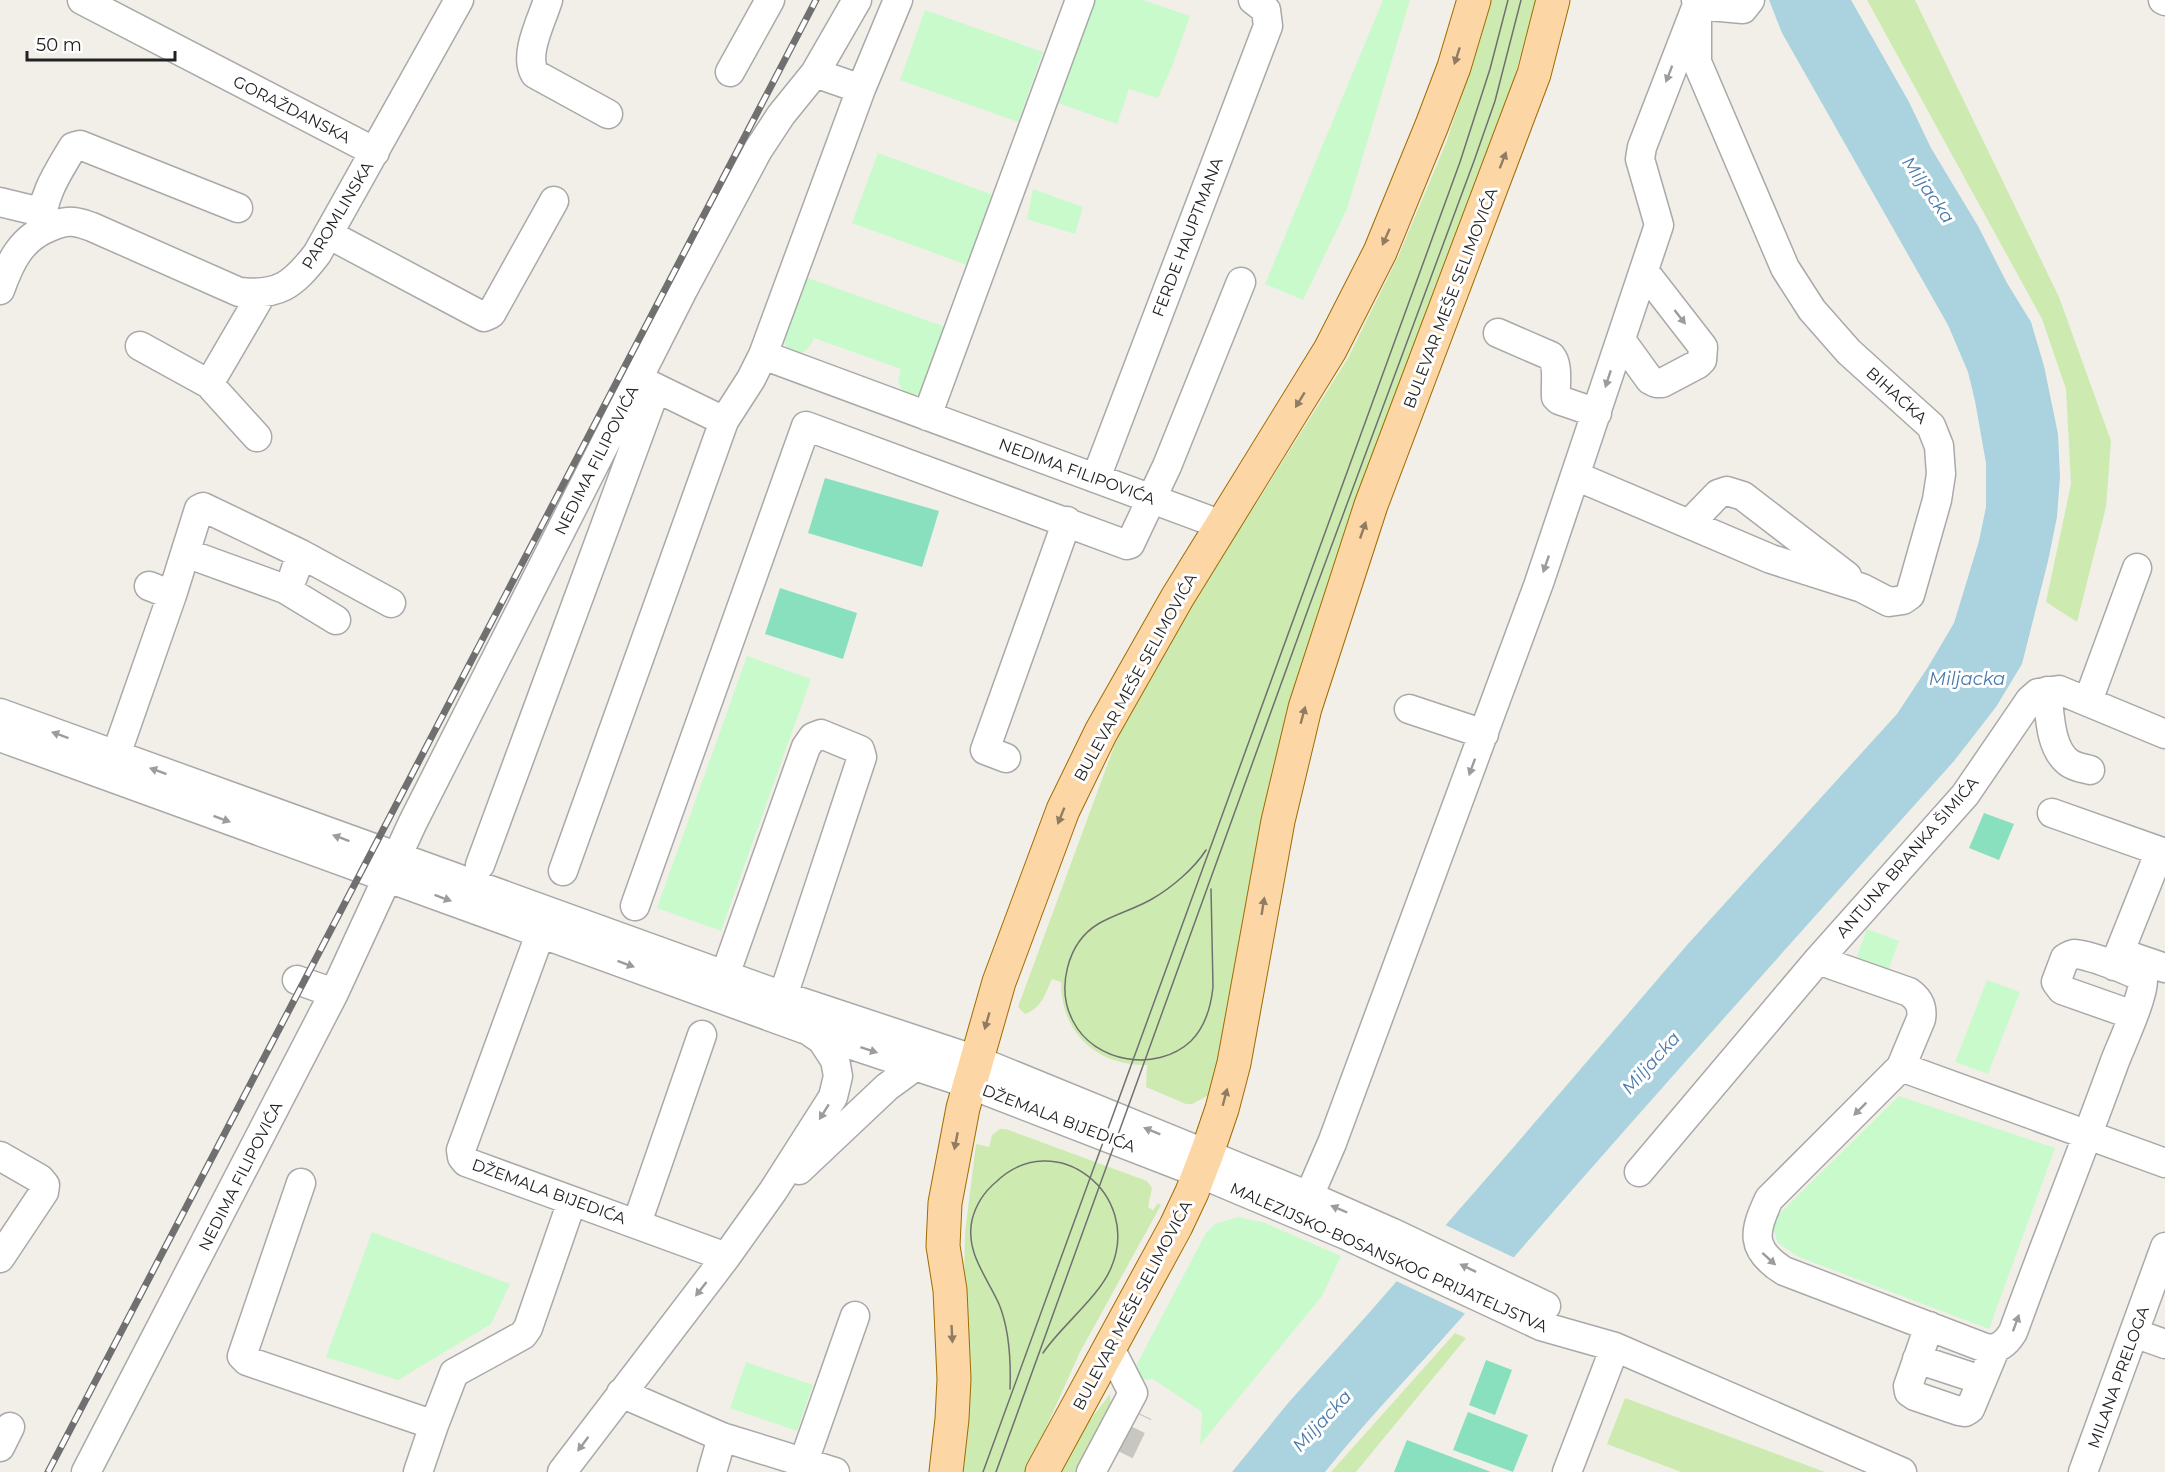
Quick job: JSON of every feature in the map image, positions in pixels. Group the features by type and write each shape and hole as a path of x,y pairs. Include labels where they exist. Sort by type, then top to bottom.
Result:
{"main road":[{"name":"BULEVAR MEŠE SELIMOVIĆA","path":"946,1472 954,1379 950,1290 944,1246 945,1203 972,1072 999,982 1063,810 1077,780 1138,664 1330,350 1380,252 1454,67 1474,0"},
{"name":"BULEVAR MEŠE SELIMOVIĆA","path":"1042,1472 1176,1226 1203,1163 1222,1109 1234,1063 1278,821 1305,708 1371,505 1534,74 1553,0"}],"street":[{"name":"PAROMLINSKA","path":"261,295 281,288 302,274 317,254 459,0"},
{"path":"548,0 530,55 531,67 535,74 608,114"},
{"path":"730,72 770,0"},
{"name":"NEDIMA FILIPOVIĆA","path":"87,1472 334,993 413,822 694,270 758,150 781,115 815,74 857,0"},
{"path":"563,871 724,421 751,379 763,355 861,89 898,0"},
{"path":"927,416 1080,0"},
{"name":"FERDE HAUPTMANA","path":"1096,478 1268,26 1266,10 1253,0"},
{"path":"1309,1196 1332,1143 1484,734 1576,476 1659,225 1640,159 1642,147 1696,2 1743,9 1749,0"},
{"name":"BIHAĆKA","path":"1576,476 1771,559 1862,588 1889,602 1899,602 1910,595 1937,500 1941,474 1940,446 1931,426 1841,344 1812,310 1785,268 1697,62 1696,2"},
{"name":"GORAŽDANSKA","path":"94,3 375,152"},
{"path":"815,74 861,89"},
{"path":"0,290 10,262 41,221 50,186 73,147 80,145 238,207"},
{"path":"328,234 484,317 490,314 554,201"},
{"path":"0,202 41,221 58,224 74,222 92,227 215,283 239,292 261,295 209,384"},
{"path":"1621,340 1650,380 1656,383 1662,383 1702,360 1703,346 1644,271"},
{"path":"635,906 806,426 1127,545 1130,544 1171,456 1241,282"},
{"path":"1498,333 1551,356 1555,366 1556,397 1597,412"},
{"path":"140,346 209,384 257,437"},
{"name":"NEDIMA FILIPOVIĆA","path":"763,355 1222,525"},
{"name":"NEDIMA FILIPOVIĆA","path":"480,865 651,386 724,421"},
{"path":"1689,524 1718,494 1727,490 1743,496 1862,588"},
{"path":"112,766 161,591 186,553 199,509 203,507 289,582 338,612"},
{"path":"1006,758 985,750 1066,521"},
{"path":"186,553 289,582 391,603"},
{"path":"2090,770 2066,761 2058,750 2050,720 2068,695 2137,568"},
{"name":"ANTUNA BRANKA ŠIMIĆA","path":"1640,1172 1818,960 1965,795 2030,700 2038,693 2068,695"},
{"path":"2068,695 2165,734"},
{"path":"1409,709 1484,734"},
{"path":"0,713 112,766"},
{"path":"725,975 806,747 813,737 822,734 860,750 862,757 783,996"},
{"path":"0,737 112,766 392,867"},
{"path":"2052,813 2163,852 2117,959"},
{"name":"DŽEMALA BIJEDIĆA","path":"392,867 545,922 804,1029 917,1065 972,1072"},
{"name":"DŽEMALA BIJEDIĆA","path":"545,922 725,975 783,996 1203,1163"},
{"name":"DŽEMALA BIJEDIĆA","path":"545,922 461,1150 462,1157 466,1162 726,1257"},
{"path":"2133,1015 2062,990 2056,981 2065,958 2076,954 2165,968"},
{"path":"1929,1326 1917,1359 1982,1380 1995,1349 2008,1340 2013,1332 2143,985 2143,979 2117,959"},
{"path":"1818,960 1909,992 1916,997 1922,1011 1921,1019 1901,1067 1769,1199 1759,1221 1756,1237 1762,1253 1770,1262 1784,1270 1988,1349 1995,1349"},
{"path":"297,980 334,993"},
{"name":"DŽEMALA BIJEDIĆA","path":"562,1472 726,1257 773,1191 833,1097 838,1076 831,1051 822,1040 804,1029"},
{"path":"637,1223 702,1035"},
{"name":"DŽEMALA BIJEDIĆA","path":"773,1191 830,1142 887,1087 917,1065"},
{"path":"1901,1067 2165,1163"},
{"path":"0,1155 40,1179 45,1185 44,1192 0,1258"},
{"name":"MALEZIJSKO-BOSANSKOG PRIJATELJSTVA","path":"1203,1163 1309,1196 1386,1241"},
{"name":"MALEZIJSKO-BOSANSKOG PRIJATELJSTVA","path":"1203,1163 1386,1241 1514,1301 1549,1308 1615,1347 1902,1472"},
{"path":"301,1183 242,1356 247,1361 434,1425"},
{"path":"418,1472 454,1373 523,1335 528,1328 572,1201"},
{"name":"MILANA PRELOGA","path":"2083,1472 2165,1247"},
{"path":"804,1461 855,1316"},
{"path":"2134,1333 2165,1344"},
{"path":"1567,1472 1615,1347"},
{"path":"1102,1467 1136,1403 1110,1348"},
{"path":"621,1393 722,1437 835,1472"},
{"path":"712,1472 722,1437"}],"green space":[{"path":"1093,0 1143,0 1190,16 1158,98 1129,89 1117,124 1058,103"},
{"path":"1383,0 1410,0 1347,209 1303,300 1265,284"},
{"path":"1491,0 1536,0 1511,89 1245,931 1211,1094 1192,1104 1186,1104 1146,1087 1147,1065 1129,1064 1112,1059 1085,1043 1067,1016 1061,982 1052,979 1042,1000 1031,1011 1025,1014 1018,1007 1122,725 1220,556 1247,518 1348,358 1398,257 1446,143 1480,41"},
{"path":"1867,0 1915,0 2059,297 2111,441 2106,507 2077,622 2046,602 2071,484 2066,389 2042,319"},
{"path":"925,10 1043,52 1018,122 900,80"},
{"path":"878,153 996,196 970,266 852,223"},
{"path":"1033,189 1083,207 1075,234 1027,219"},
{"path":"805,277 948,328 924,391 914,396 903,392 898,382 901,369 814,338 806,350 798,353 791,351 784,337 790,314"},
{"path":"825,478 939,511 922,567 808,533"},
{"path":"780,588 857,613 843,659 765,634"},
{"path":"747,656 811,679 721,931 657,908"},
{"path":"1984,813 2014,824 1999,860 1969,848"},
{"path":"1867,929 1899,941 1887,973 1855,961"},
{"path":"1987,980 2020,992 1988,1074 1955,1062"},
{"path":"1899,1096 2055,1148 1989,1329 1799,1257 1778,1243 1771,1222"},
{"path":"1000,1129 1006,1129 1147,1181 1152,1188 1148,1207 1153,1210 1158,1203 1161,1205 1080,1352 1026,1472 960,1472 965,1233 976,1144 989,1147 992,1135"},
{"path":"1238,1217 1265,1223 1341,1256 1322,1296 1200,1445 1202,1412 1153,1379 1142,1380 1137,1371 1137,1364 1206,1233 1215,1224"},
{"path":"372,1232 510,1284 491,1324 398,1380 326,1357"},
{"path":"1455,1333 1466,1338 1356,1472 1331,1472"},
{"path":"1486,1360 1512,1370 1495,1415 1469,1405"},
{"path":"746,1362 813,1385 797,1431 730,1408"},
{"path":"1110,1394 1111,1409 1079,1472 1057,1472 1080,1433"},
{"path":"1625,1398 1825,1472 1681,1472 1607,1444"},
{"path":"1468,1412 1528,1435 1513,1472 1453,1450"},
{"path":"1407,1440 1491,1472 1394,1472"}],"water":[{"name":"Miljacka","path":"1769,0 1851,0 1909,102 1931,148 1978,226 2007,283 2031,322 2044,366 2058,434 2060,477 2057,517 2022,664 1996,707 1954,761 1654,1097 1325,1472 1232,1472 1289,1402 1512,1149 1687,945 1897,714 1954,623 1979,541 1986,507 1986,463 1968,372 1948,325 1782,33"}],"pier":[{"path":"1443,1224 1517,1259 1468,1315 1394,1280"}],"tunnel":[{"path":"1120,1452 1139,1413"}],"tram line":[{"path":"983,1472 1460,162 1490,69 1508,0"},
{"path":"996,1472 1310,604 1474,161 1495,101 1521,0"},
{"path":"1206,850 1189,871 1167,889 1145,903 1111,917 1087,932 1072,955 1065,981 1068,1008 1073,1021 1083,1035 1096,1046 1127,1059 1144,1060 1177,1051 1196,1035 1206,1016 1213,987 1211,889"},
{"path":"1010,1389 1008,1335 999,1304 974,1254 972,1220 981,1199 996,1182 1019,1166 1043,1161 1067,1165 1088,1176 1104,1193 1115,1215 1118,1241 1111,1268 1098,1290 1043,1353"}],"railway":[{"path":"48,1472 816,0"}]}
